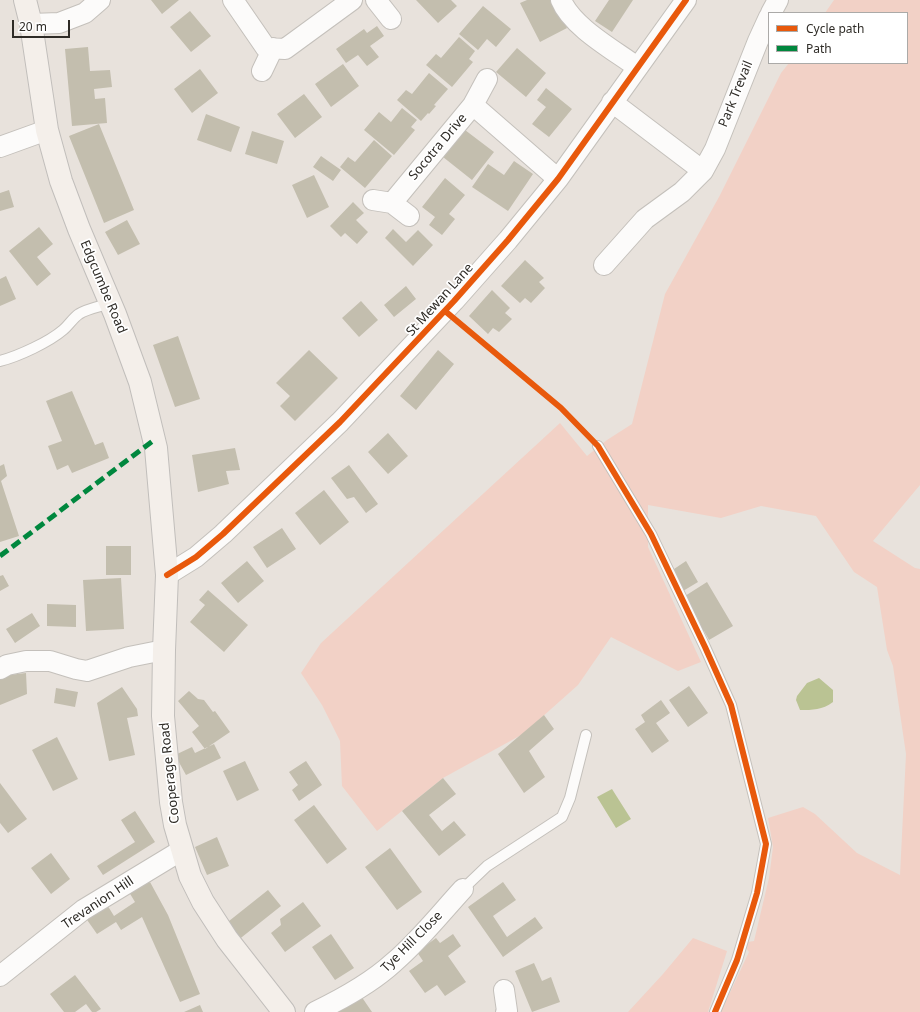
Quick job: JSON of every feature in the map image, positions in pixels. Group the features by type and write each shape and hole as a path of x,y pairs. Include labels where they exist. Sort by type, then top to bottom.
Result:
{"main road":[{"name":"Edgcumbe Road","path":"25,0 31,24 47,130 61,181 140,382 156,448 167,575"},
{"name":"Cooperage Road","path":"167,575 164,650 164,716 170,794 175,825 190,876 204,902 216,922 284,1012"}],"street":[{"path":"31,24 59,24 85,13 100,0"},
{"path":"233,0 266,48 285,49 352,0"},
{"path":"376,0 390,19"},
{"path":"561,0 568,13 584,29 638,67"},
{"name":"St Mewan Lane","path":"167,575 196,557 223,534 340,422 454,301 508,240 558,179 686,0"},
{"path":"772,12 778,0"},
{"name":"Park Trevail","path":"604,265 645,219 682,192 702,172 715,148 768,19"},
{"path":"262,71 273,48"},
{"path":"473,105 487,79"},
{"path":"612,102 702,172"},
{"name":"Socotra Drive","path":"409,216 382,201 473,105 558,179"},
{"path":"0,147 47,130"},
{"path":"0,668 26,661 50,661 87,671 128,657 164,650"},
{"name":"Trevanion Hill","path":"0,976 83,910 182,850"},
{"name":"Tye Hill Close","path":"315,1012 374,979 393,964 462,889"},
{"path":"504,990 506,1012"}],"lane":[{"path":"0,361 23,353 51,338 79,314 110,303"},
{"path":"598,446 651,534 731,705 766,844 757,893 739,954 715,1012"},
{"path":"462,889 487,866 562,817 570,798 586,735"}],"shaded area":[{"path":"834,0 920,0 920,485 873,541 915,568 920,569 920,1012 721,1012 749,952 742,943 754,941 769,878 773,847 768,818 803,807 815,814 857,853 900,875 906,754 893,666 887,650 877,587 854,572 816,516 761,506 721,518 648,505 648,547 701,662 678,671 611,637 578,685 523,734 443,778 377,831 342,786 340,741 322,705 301,673 321,643 560,423 587,456 607,440 632,424 665,294 719,197 781,73 788,64 908,64 908,12 826,12"},
{"path":"819,678 833,690 833,702 825,707 817,709 800,710 796,700 797,696 807,683"},
{"path":"612,789 631,819 616,828 597,797"},
{"path":"693,938 727,951 708,1012 628,1012 663,974"}],"building":[{"path":"151,0 179,0 162,14"},
{"path":"416,0 451,0 457,6 438,23"},
{"path":"527,0 553,0 567,28 540,42 520,3"},
{"path":"609,0 633,0 612,32 595,21"},
{"path":"483,6 511,29 496,47 487,39 478,50 459,34"},
{"path":"190,11 211,36 191,52 170,27"},
{"path":"377,26 384,36 370,46 379,57 367,66 358,55 346,63 336,49 364,29 367,33"},
{"path":"459,37 475,51 469,59 473,62 452,87 426,65 436,54 441,58"},
{"path":"88,47 90,71 110,70 112,87 94,89 95,99 105,98 107,123 72,126 65,49"},
{"path":"517,48 546,73 526,97 496,72"},
{"path":"343,64 359,86 331,107 315,84"},
{"path":"200,69 218,93 192,113 174,89"},
{"path":"429,73 448,89 434,105 436,106 421,121 397,100 406,90 412,94"},
{"path":"546,88 572,109 549,137 532,124 546,107 537,100"},
{"path":"304,94 322,117 295,138 277,114"},
{"path":"402,108 417,120 411,127 415,130 394,155 364,130 379,112 391,122"},
{"path":"206,114 240,127 231,152 197,140"},
{"path":"99,124 134,210 104,223 69,136"},
{"path":"465,130 494,152 472,180 443,157"},
{"path":"252,131 284,141 277,164 245,154"},
{"path":"374,140 392,156 365,188 340,167 348,157 355,162"},
{"path":"321,156 341,170 333,181 313,167"},
{"path":"514,161 533,174 508,211 472,187 488,164 504,175"},
{"path":"314,175 329,207 307,218 292,185"},
{"path":"445,178 465,195 449,214 455,219 442,235 429,225 435,217 422,207"},
{"path":"9,190 14,207 0,211 0,193"},
{"path":"353,202 364,213 356,220 368,232 357,244 345,233 341,237 330,226"},
{"path":"127,220 140,244 118,255 105,232"},
{"path":"39,227 53,244 37,257 51,274 37,286 9,251"},
{"path":"393,229 406,242 418,230 433,245 413,266 385,238"},
{"path":"525,260 544,278 539,282 545,288 531,303 525,298 520,303 501,286"},
{"path":"6,276 16,299 0,306 0,279"},
{"path":"406,286 416,299 394,317 384,305"},
{"path":"492,290 510,308 505,313 512,319 499,332 493,328 488,334 469,316"},
{"path":"361,301 378,320 359,337 342,318"},
{"path":"178,336 200,399 175,407 153,345"},
{"path":"309,350 338,378 295,421 280,406 290,396 276,383"},
{"path":"438,350 454,364 416,410 400,396"},
{"path":"72,391 95,445 103,442 109,458 72,473 68,465 57,470 48,446 62,441 46,401"},
{"path":"388,433 408,456 388,474 368,452"},
{"path":"235,448 240,470 226,471 229,484 198,492 192,455"},
{"path":"4,464 7,476 1,481 19,536 0,542 0,466"},
{"path":"349,465 378,504 366,513 354,497 347,499 331,478"},
{"path":"324,490 349,522 320,545 295,513"},
{"path":"282,528 296,549 267,568 253,547"},
{"path":"106,546 131,546 131,575 106,575"},
{"path":"247,561 264,581 238,603 221,583"},
{"path":"686,561 698,582 683,591 671,571"},
{"path":"3,575 9,586 0,591 0,576"},
{"path":"121,578 124,629 86,631 83,580"},
{"path":"707,582 733,626 709,640 704,631 701,632 697,625 700,623 685,596"},
{"path":"208,590 248,625 224,652 190,622 205,605 199,600"},
{"path":"47,604 76,605 76,627 47,626"},
{"path":"32,613 40,626 15,643 6,629"},
{"path":"26,673 27,694 0,705 0,676"},
{"path":"689,686 708,713 688,727 669,700"},
{"path":"122,687 137,709 138,716 127,718 135,755 109,761 97,703"},
{"path":"56,688 78,692 75,707 54,703"},
{"path":"189,691 198,699 204,700 213,712 215,711 230,732 205,749 192,732 199,726 178,701"},
{"path":"661,700 670,713 656,723 669,741 652,753 635,729 645,722 641,715"},
{"path":"544,715 554,729 529,751 545,777 524,793 498,754"},
{"path":"57,737 78,779 53,791 32,750"},
{"path":"214,744 221,758 186,775 175,755 192,747 195,753"},
{"path":"245,761 259,790 237,801 223,771"},
{"path":"306,761 322,785 299,801 292,790 298,785 289,772"},
{"path":"443,778 456,794 429,815 442,831 454,821 466,835 439,856 402,811"},
{"path":"0,783 27,819 8,833 0,823"},
{"path":"314,805 347,849 327,864 294,820"},
{"path":"135,811 155,842 103,875 97,866 135,842 121,820"},
{"path":"217,837 229,866 207,875 195,847"},
{"path":"390,848 422,892 397,910 365,867"},
{"path":"51,853 70,879 51,894 31,868"},
{"path":"150,882 168,915 200,994 180,1002 142,917 121,930 116,922 97,934 85,917 106,903 114,916 135,902 129,892"},
{"path":"503,882 516,900 493,916 507,937 535,917 543,928 503,957 468,907"},
{"path":"268,890 281,906 237,941 224,925"},
{"path":"303,902 321,926 285,952 271,933 281,925 280,919"},
{"path":"331,934 354,968 335,980 312,947"},
{"path":"453,934 461,946 448,956 466,982 445,996 437,985 425,993 409,971 423,961 417,952 436,938 440,943"},
{"path":"534,963 542,981 551,977 560,1002 532,1012 515,971"},
{"path":"75,975 101,1009 96,1012 92,1012 86,1004 75,1012 64,1012 50,994"},
{"path":"359,993 372,1012 332,1012"},
{"path":"200,1005 203,1012 184,1012"}],"marked path":[{"path":"0,556 154,440"}],"cycle path":[{"path":"167,575 196,557 223,534 340,422 454,301 508,240 558,179 686,0"},
{"path":"445,311 561,408 598,446 651,534 731,705 766,844 757,893 737,960 715,1012"}]}
